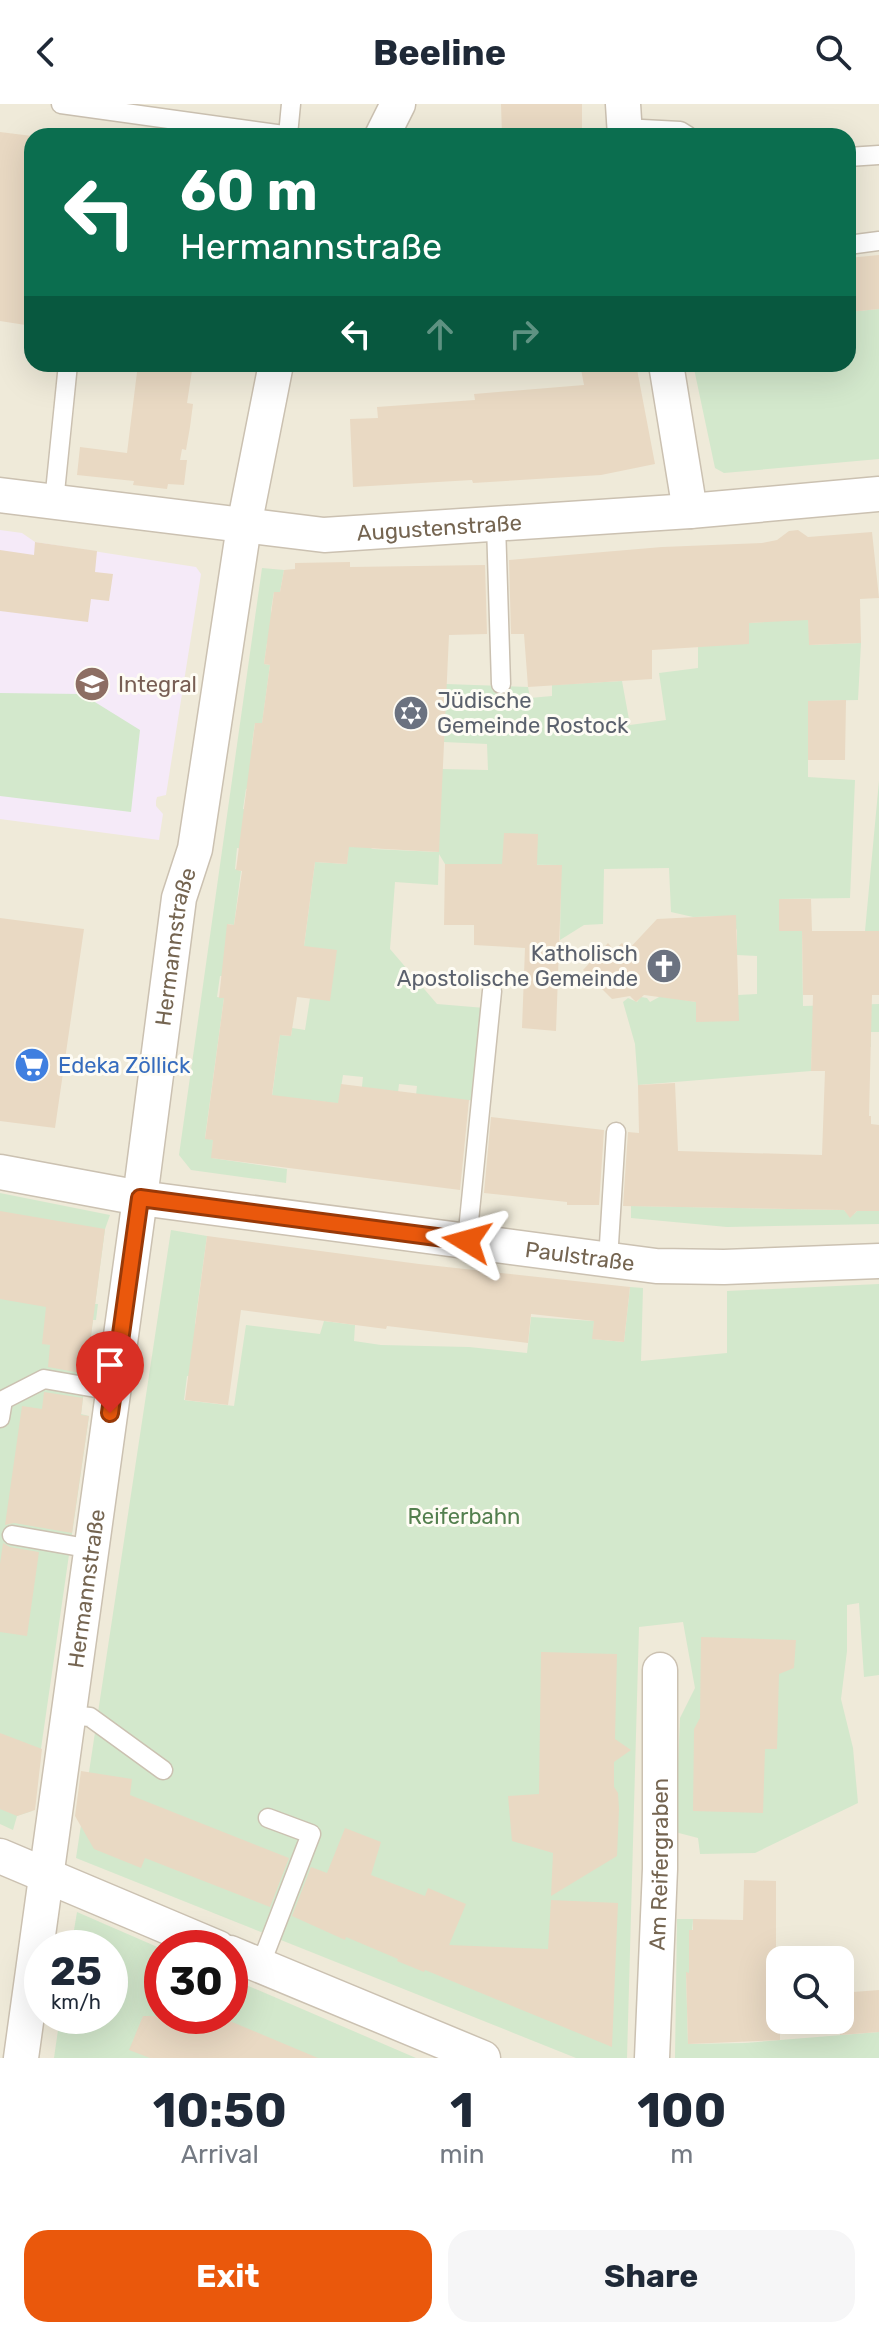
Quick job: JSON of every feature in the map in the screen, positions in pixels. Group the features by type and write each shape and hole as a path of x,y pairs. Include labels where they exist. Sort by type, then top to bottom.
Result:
{"street":[{"path":"386,128 398,104"},
{"name":"Hermannstraße","path":"21,2058 179,898 195,849 244,526 274,372"},
{"path":"667,372 690,511"},
{"name":"Augustenstraße","path":"0,495 324,535 690,511 879,494"},
{"name":"Paulstraße","path":"0,1172 140,1198 656,1266 724,1267 879,1261"},
{"name":"Am Reifergraben","path":"652,2058 660,1869 660,1670"},
{"path":"0,1856 174,1930"},
{"path":"248,1960 483,2058"}],"lane":[{"path":"61,104 232,128"},
{"path":"290,128 291,104"},
{"path":"624,123 659,128"},
{"path":"856,156 879,155"},
{"path":"856,244 879,241"},
{"path":"54,502 67,372"},
{"path":"496,524 501,684"},
{"path":"467,1241 492,991"},
{"path":"608,1260 616,1132"},
{"path":"0,1418 3,1400 44,1379 113,1391"},
{"path":"12,1535 92,1549"},
{"path":"69,1715 90,1717 163,1770"},
{"path":"248,1953 311,1834 268,1818"}],"shaded area":[{"path":"0,104 879,104 879,2058 0,2058"},
{"name":"Integral","path":"0,530 22,533 35,542 196,567 201,574 166,795 157,797 156,801 163,814 159,840 0,819"}],"green space":[{"path":"879,309 879,459 724,473 715,468 695,372 856,372 856,311"},
{"path":"262,568 284,570 280,592 274,592 271,610 273,644 267,643 264,664 270,665 262,724 255,723 252,744 253,788 246,789 243,809 250,810 245,849 237,848 235,869 241,871 234,925 228,924 227,976 220,976 217,997 224,998 205,1138 213,1140 212,1158 287,1169 286,1183 191,1170 179,1155"},
{"path":"807,600 810,645 861,643 858,700 808,701 808,777 855,780 850,898 779,899 779,931 802,931 803,1006 879,1004 879,1032 870,1032 871,1047 812,1045 811,1071 638,1085 635,1044 623,1002 628,998 637,1002 641,997 647,998 650,1002 661,996 696,1002 696,1021 738,1021 738,995 757,994 757,956 737,955 737,930 726,916 693,917 671,912 669,868 604,869 603,924 584,925 560,940 561,865 445,864 439,854 438,885 395,882 390,949 437,1004 485,1008 478,1101 468,1100 468,1104 415,1104 417,1086 399,1084 395,1119 359,1114 363,1077 343,1075 340,1094 344,1104 272,1096 280,1035 291,1036 292,1028 305,1030 310,998 304,946 315,862 347,864 349,839 373,849 438,852 442,769 488,770 487,744 444,742 446,684 528,687 530,698 552,696 552,685 622,681 630,725 666,720 659,673 698,668 698,626 765,622"},
{"path":"0,693 82,694 140,730 131,812 0,796"},
{"path":"879,781 879,931 865,931"},
{"path":"0,1193 110,1215 105,1229 95,1304 98,1304 96,1320 93,1320 81,1414 89,1416 32,1811 17,1816 13,1830 0,1824"},
{"path":"631,1206 844,1210 854,1214 857,1211 879,1211 879,1224 727,1227 631,1218"},
{"name":"Reiferbahn","path":"171,1230 207,1236 195,1324 230,1382 187,1376 184,1400 234,1406 246,1325 320,1334 324,1321 355,1325 354,1341 527,1353 531,1317 594,1321 593,1339 624,1342 630,1287 643,1288 641,1361 727,1353 727,1291 879,1284 879,1675 864,1677 859,1603 847,1605 847,1651 841,1699 853,1748 858,1803 755,1853 700,1854 698,1838 675,1832 680,1718 695,1688 683,1622 639,1627 627,2058 576,2058 76,1858"},
{"path":"77,1912 118,1930 74,1930"},
{"path":"677,1919 693,1919 689,1973 686,1973 688,2044 745,2043 879,2032 879,2058 675,2058"},
{"path":"128,1934 144,1941 144,2034 248,2034 248,1986 416,2058 54,2058 57,2034 128,2034"}],"building":[{"path":"501,104 582,104 582,128 502,128"},
{"path":"0,132 24,135 24,325 0,321"},
{"path":"879,255 879,309 856,311 856,257"},
{"path":"137,372 192,372 187,403 193,404 190,427 186,450 182,449 180,460 187,460 184,485 168,484 167,489 133,485 134,481 77,475 80,447 127,453"},
{"path":"582,372 638,372 655,464 601,475 353,487 350,419 378,418 377,407 475,400 474,394 584,385"},
{"path":"798,530 808,537 872,532 879,598 860,599 861,643 809,645 808,620 749,623 749,644 652,650 652,679 528,687 524,634 511,634 509,560 662,547 762,543"},
{"path":"35,542 97,551 95,572 113,574 109,601 91,599 88,622 0,611 0,550 34,555"},
{"path":"350,562 350,567 485,565 487,634 449,635 439,852 349,847 347,864 315,862 304,946 337,950 330,1001 297,997 291,1036 280,1035 272,1095 338,1103 341,1084 469,1100 460,1190 211,1158 213,1140 205,1139 224,998 219,998 227,924 234,925 242,871 236,870 255,723 262,723 270,665 264,664 274,592 280,592 284,570 295,569 295,563"},
{"path":"846,700 845,760 808,760 808,701"},
{"path":"504,833 538,834 537,865 562,865 556,1031 522,1028 525,948 474,945 474,925 444,925 445,864 502,864"},
{"path":"779,899 811,899 812,931 879,931 879,995 872,995 869,1116 871,1124 879,1125 879,1211 857,1211 850,1218 844,1210 623,1206 628,1132 639,1133 638,1085 675,1083 678,1151 822,1155 825,1071 811,1071 813,995 803,995 802,931 779,931"},
{"name":"Katholisch Apostolische Gemeinde","path":"736,915 739,1021 696,1022 696,1002 644,995 636,1002 630,996 612,999 583,970 608,943 614,950 622,943 628,950 657,919"},
{"name":"Edeka Zöllick","path":"0,918 84,929 55,1128 0,1121"},
{"path":"491,1117 604,1130 599,1205 567,1205 567,1202 484,1193"},
{"path":"0,1211 105,1229 86,1374 48,1367 50,1345 42,1344 46,1307 0,1299"},
{"path":"207,1236 419,1264 630,1287 624,1342 592,1339 594,1321 531,1314 528,1343 241,1310 228,1405 185,1400"},
{"path":"44,1392 83,1398 81,1415 89,1416 72,1533 14,1523 5,1525 22,1406 42,1409"},
{"path":"3,1543 39,1552 27,1636 0,1632"},
{"path":"701,1637 796,1640 794,1668 779,1674 777,1749 765,1749 763,1813 693,1811 694,1729 700,1718"},
{"path":"541,1652 617,1654 615,1739 631,1750 614,1762 614,1787 618,1793 619,1809 617,1856 551,1896 553,1853 512,1841 508,1796 539,1794"},
{"path":"0,1733 42,1749 35,1810 17,1816 0,1809"},
{"path":"81,1771 132,1779 130,1795 289,1858 270,1907 145,1858 141,1868 94,1849 75,1816"},
{"path":"345,1828 381,1842 371,1875 425,1896 428,1888 466,1904 449,1945 548,1949 551,1900 618,1903 612,2047 292,1916 311,1867 327,1873"},
{"path":"744,1880 776,1881 776,1946 766,1946 766,2034 780,2034 780,2040 688,2044 686,1972 689,1973 689,1930 693,1930 693,1919 743,1920"},
{"path":"879,1990 879,2032 854,2034 854,1992"},
{"path":"144,2016 144,2034 248,2034 248,2029 318,2058 150,2058 129,2050"}],"place":[{"name":"Integral","path":"92,684"},
{"name":"Jüdische Gemeinde Rostock","path":"411,713"},
{"name":"Katholisch Apostolische Gemeinde","path":"664,966"},
{"name":"Edeka Zöllick","path":"32,1065"}],"route":[{"path":"110,1413 140,1198 467,1241"}]}
